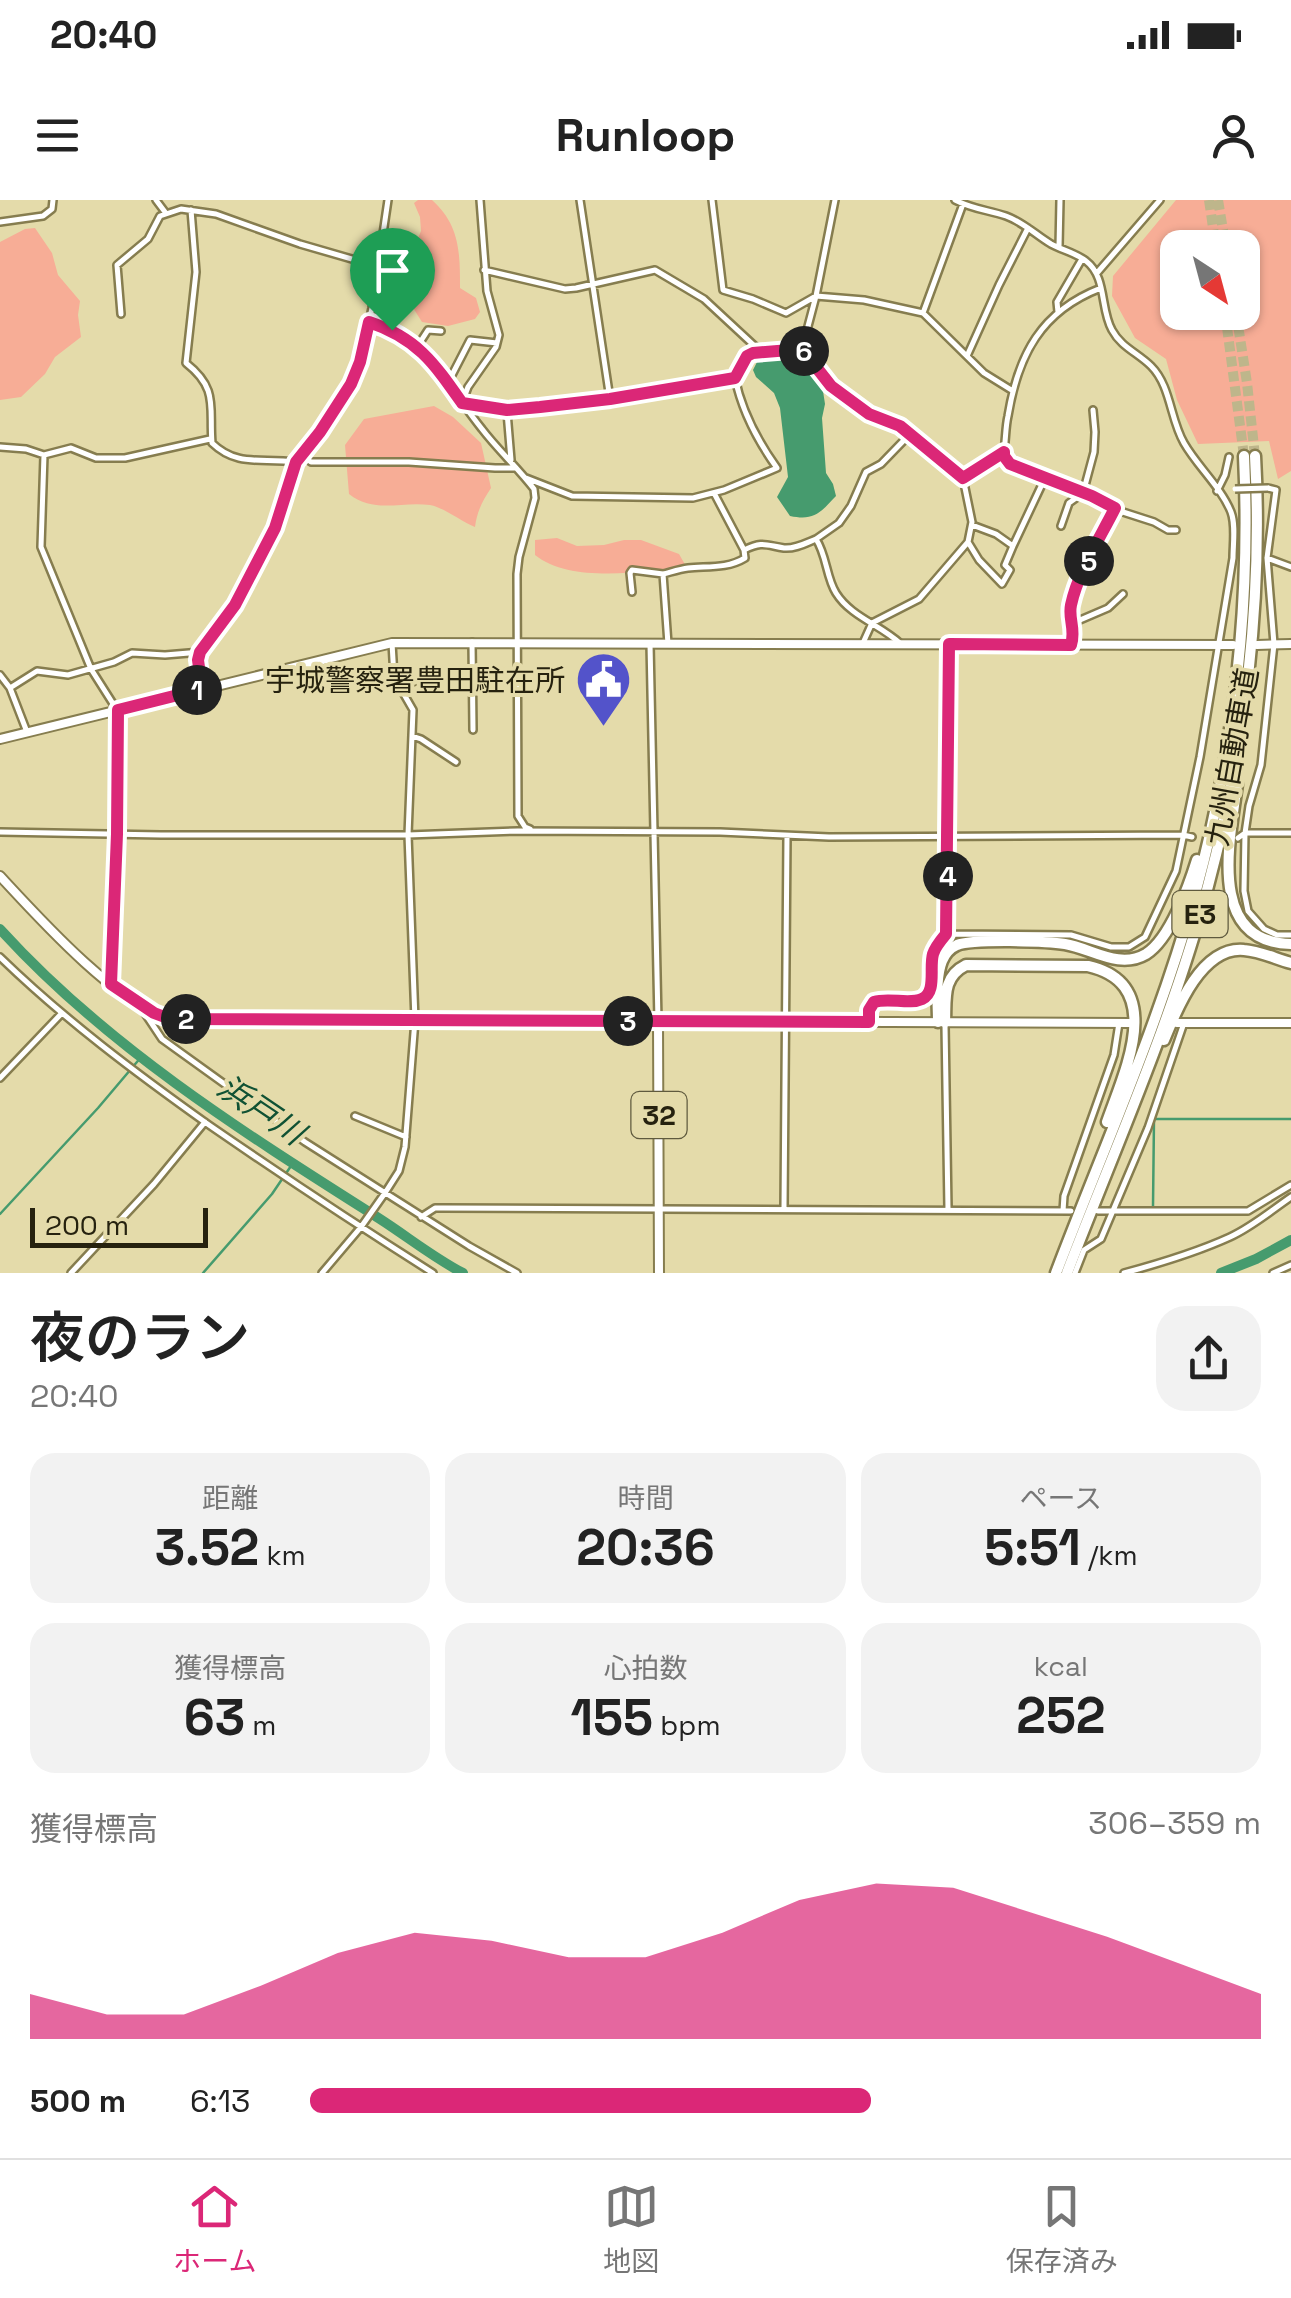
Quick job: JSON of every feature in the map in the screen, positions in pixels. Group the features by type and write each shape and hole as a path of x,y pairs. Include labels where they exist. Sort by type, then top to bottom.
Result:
{"highway":[{"name":"九州自動車道","path":"1056,1273 1075,1238 1110,1165 1172,1000 1207,890 1231,782 1253,648 1256,546 1250,456 1243,618 1230,724 1210,832 1183,933 1138,1062 1070,1215 1075,1238 1071,1273"},
{"path":"1253,648 1231,832 1230,893 1241,922 1254,935 1270,942 1291,944"},
{"path":"942,1022 940,965 948,950 956,946 972,942 1052,943 1122,960 1138,957 1154,947 1191,878 1230,724"},
{"path":"1110,1165 1167,1033 1206,964 1224,953 1241,949 1291,963"},
{"path":"942,1022 948,980 958,969 975,964 1088,966 1115,978 1128,993 1136,1020 1132,1046 1074,1221 1070,1215"}],"main road":[{"path":"0,739 392,643 1233,645"},
{"path":"1253,648 1291,644"},
{"path":"0,876 86,964 139,1004 170,1019 1131,1022"},
{"name":"32","path":"658,1021 658,1273"},
{"path":"1180,1023 1291,1023"}],"street":[{"path":"0,222 43,216 52,209 53,200"},
{"path":"156,200 165,212"},
{"path":"202,689 200,652 235,605 275,528 296,462 351,384 360,362 388,200"},
{"path":"462,403 500,334 487,291 480,200"},
{"path":"580,200 610,399"},
{"path":"712,200 723,290 786,313 816,296 864,300 922,313 984,373 1012,391"},
{"path":"802,349 834,200"},
{"path":"946,934 1072,936 1111,947 1128,947 1145,937 1176,871 1200,757 1233,536 1232,514 1184,443 1164,387 1152,367 1118,342 1111,330 1097,273 1082,259 1006,216 980,211 955,200"},
{"path":"1059,247 1060,200"},
{"path":"1097,273 1160,200"},
{"path":"922,313 963,204"},
{"path":"122,314 116,265 148,239 165,212 181,209 216,214 376,266"},
{"path":"191,210 196,272 186,364 211,392 214,447 243,461 296,462"},
{"path":"967,356 1028,228"},
{"path":"1058,312 1057,302 1082,259"},
{"path":"484,270 565,288 655,270 704,299 760,352"},
{"path":"1101,288 1058,312 1026,352 1012,391 1004,456 1010,464 1176,530"},
{"path":"369,322 392,330 417,346 534,489 517,574 518,816 535,831"},
{"path":"417,346 428,330 441,331"},
{"path":"446,382 470,340 497,343"},
{"path":"524,477 572,496 662,499 692,498 752,481 776,468 744,414 735,378 747,356 802,349"},
{"path":"802,349 831,386 869,414 900,426 963,478 972,525 968,542 919,599 872,623 862,645"},
{"path":"462,403 507,410 610,399 735,378"},
{"path":"507,410 514,466"},
{"path":"1060,526 1070,503 1083,493 1094,452 1092,410"},
{"path":"744,550 764,543 795,547 816,539 840,522 866,472 881,464 910,434"},
{"path":"0,447 44,455 71,448 96,458 126,458 211,438"},
{"path":"963,478 1004,452"},
{"path":"44,455 41,547 91,670 118,710 111,984"},
{"path":"301,455 310,462 514,466"},
{"path":"1218,488 1229,457"},
{"path":"968,542 978,560 1002,584 1010,570 1005,565 1045,478"},
{"path":"1218,488 1276,490 1267,558 1274,644 1261,765 1245,833 1244,892 1248,911 1264,930 1291,935"},
{"path":"632,592 632,570 663,574 720,566 744,558 744,550 714,493"},
{"path":"1071,645 1074,634 1070,609 1115,508"},
{"path":"972,525 1013,546"},
{"path":"816,539 824,551 834,590 851,610 888,631 902,646"},
{"path":"1267,558 1291,567"},
{"path":"663,574 668,644"},
{"path":"1073,623 1108,608 1123,594"},
{"path":"472,642 472,730"},
{"path":"322,1273 385,1193 403,1162 406,1137 415,1020 408,835 413,710 394,677 392,643"},
{"path":"650,644 658,1021"},
{"path":"869,1022 874,1002 920,1000 926,996 930,991 933,954 946,934 949,644"},
{"path":"10,688 38,671 68,675 114,662 132,652 200,652"},
{"path":"400,688 436,671"},
{"path":"0,675 10,688 27,732"},
{"path":"412,736 456,762"},
{"path":"0,832 408,835 535,831 1192,837"},
{"path":"1238,838 1245,833 1291,834"},
{"path":"784,1209 786,836"},
{"path":"0,957 116,1058 283,1177 433,1273"},
{"path":"139,1004 162,1039 182,1055 422,1218 518,1273"},
{"path":"0,1078 62,1013"},
{"path":"942,1022 948,1209"},
{"path":"422,1218 435,1208 948,1209 1070,1215 1064,1196 1114,1055 1119,1022"},
{"path":"1071,1273 1084,1250 1101,1239 1148,1128 1180,1023"},
{"path":"356,1116 406,1137"},
{"path":"71,1273 206,1122"},
{"path":"1098,1210 1248,1210 1291,1185"},
{"path":"1124,1273 1146,1271 1233,1236 1291,1197"},
{"path":"1273,1273 1291,1265"}],"shaded area":[{"path":"432,200 448,219 459,251 460,288 476,298 480,312 475,319 448,326 422,322 410,303 412,253 421,231 414,203"},
{"path":"1176,200 1291,200 1291,471 1278,479 1269,441 1198,444 1177,400 1166,359 1135,338 1112,296 1113,276"},
{"path":"35,228 52,253 58,275 80,301 81,337 55,357 45,374 21,397 0,400 0,242"},
{"path":"785,356 802,360 823,391 825,404 822,418 826,473 836,496 821,511 805,517 790,516 777,497 788,477 780,408 774,393 753,370 758,360"},
{"path":"434,406 453,417 481,443 491,488 475,527 430,505 368,504 349,494 345,445 364,419"},
{"path":"557,538 577,546 641,540 679,554 687,568 608,574 568,570 535,555 535,540"}],"waterway":[{"name":"浜戸川","path":"0,929 86,1012 180,1086 463,1273"},
{"path":"0,1214 142,1056"},
{"path":"1153,1206 1154,1119 1291,1119"},
{"path":"203,1273 272,1194 293,1163"},
{"name":"浜戸川","path":"1221,1273 1291,1240"}],"tunnel":[{"path":"1209,200 1213,230"},
{"path":"1218,200 1223,230"},
{"path":"1227,330 1244,456"},
{"path":"1239,330 1255,456"}],"place":[{"name":"宇城警察署豊田駐在所","path":"604,729"}],"route":[{"path":"369,322 392,330 416,345 462,403 507,410 610,399 735,378 747,356 753,353 802,349 831,386 869,414 900,426 963,478 1004,452 1010,464 1115,508 1070,609 1074,626 1071,645 949,644 946,934 933,954 930,991 926,996 920,1000 874,1002 869,1022 170,1019 154,1013 111,984 118,710 202,689 200,652 235,605 275,528 296,462 351,384 369,322"}]}
